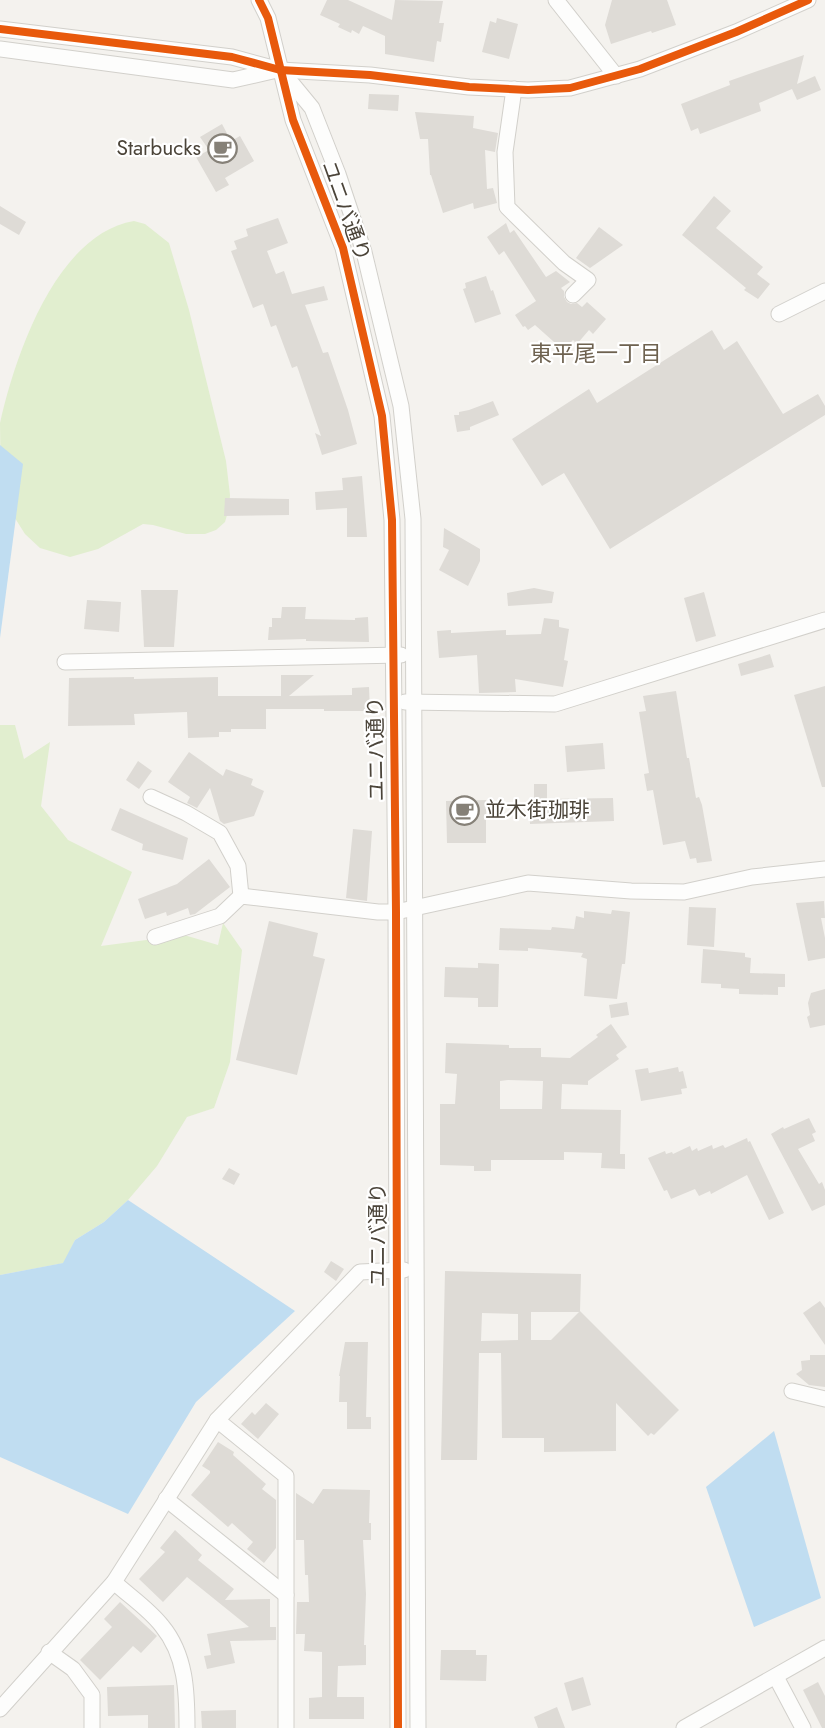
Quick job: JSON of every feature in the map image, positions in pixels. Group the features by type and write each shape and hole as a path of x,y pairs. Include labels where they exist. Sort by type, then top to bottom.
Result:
{"street":[{"path":"259,0 268,18 280,70"},
{"path":"556,0 616,76"},
{"path":"0,28 232,57 280,70 370,75 469,87 570,88 640,69 736,32 805,1"},
{"path":"0,49 233,80 280,70"},
{"name":"ユニバ通り","path":"280,70 312,108 338,174 364,252 401,406 413,519 418,1728"},
{"name":"ユニバ通り","path":"280,70 292,120 343,248 382,416 392,519 396,912 398,1728"},
{"path":"514,89 505,152 507,207 564,263 588,280 573,295"},
{"path":"779,314 825,291"},
{"path":"393,702 555,705 825,620"},
{"path":"65,662 413,654"},
{"path":"151,797 186,813 220,833 238,866 241,896"},
{"path":"241,896 378,912 396,912 528,883 631,891 684,891 752,877 825,869"},
{"path":"155,937 220,916 241,896"},
{"path":"0,1709 114,1582 217,1419 360,1272 416,1270"},
{"path":"792,1391 825,1399"},
{"path":"217,1419 286,1476 286,1728"},
{"path":"166,1499 286,1595"},
{"path":"114,1582 162,1626 177,1649 187,1686 187,1728"},
{"path":"684,1728 825,1648"},
{"path":"50,1652 74,1669 92,1695 92,1728"},
{"path":"776,1677 803,1728"}],"green space":[{"path":"134,221 145,224 169,243 189,310 226,461 230,495 229,508 225,522 216,530 205,534 186,534 143,524 98,549 70,557 40,548 25,534 1,496 0,423 16,365 28,333 61,273 82,249 106,231"},
{"path":"0,725 15,725 24,759 50,742 41,806 68,840 132,872 101,946 184,935 218,945 223,923 242,950 230,1062 214,1108 187,1117 157,1166 128,1200 104,1222 75,1240 64,1263 0,1275"}],"water":[{"path":"0,445 23,464 0,638"},
{"path":"128,1200 295,1311 196,1402 128,1514 0,1457 0,1275 63,1263 75,1240 104,1222"},
{"path":"774,1431 821,1598 754,1627 706,1487"}],"building":[{"path":"327,0 348,0 392,20 395,0 443,1 439,23 444,23 441,42 437,41 434,62 385,54 385,36 363,26 359,34 338,27 340,24 320,15"},
{"path":"612,0 667,0 676,25 611,44 605,25"},
{"path":"497,18 518,24 509,59 482,52 490,21 496,23"},
{"path":"804,55 797,84 815,76 821,90 797,100 792,89 759,103 761,111 700,134 698,128 691,131 681,104 730,85 729,81"},
{"path":"369,94 399,95 398,111 368,109"},
{"path":"415,112 474,116 473,128 498,133 495,152 485,150 487,189 493,188 497,203 474,209 473,203 443,213 430,175 428,139 420,139"},
{"path":"222,124 231,141 240,136 254,161 225,178 229,185 216,192 196,157 209,150 200,137"},
{"path":"714,196 731,211 716,228 763,267 757,274 770,284 758,299 744,290 746,288 682,235"},
{"path":"0,206 26,222 19,235 0,224"},
{"path":"278,218 288,243 267,251 276,274 284,271 292,294 324,286 328,300 305,305 323,353 328,352 357,444 322,455 315,433 321,436 297,366 292,368 276,325 271,327 263,304 253,308 231,251 237,249 234,241 248,236 246,229"},
{"path":"506,223 510,233 514,230 546,277 556,271 570,282 561,288 567,302 577,303 582,307 587,302 606,319 593,334 589,330 577,344 573,340 563,350 535,325 528,330 525,326 523,327 515,315 536,301 504,251 499,255 487,237"},
{"path":"599,227 623,245 590,268 576,258"},
{"path":"486,276 501,314 475,323 463,289 466,288 465,283"},
{"path":"712,330 724,350 737,341 783,414 818,394 825,406 825,415 610,549 564,473 542,486 512,439 589,389 597,403"},
{"path":"493,401 499,415 470,427 470,430 457,432 454,415"},
{"path":"362,476 367,537 347,537 347,508 316,510 315,492 343,490 342,478"},
{"path":"225,498 289,499 289,515 224,516"},
{"path":"444,528 480,549 480,561 468,586 439,570 449,550 443,547"},
{"path":"534,588 554,592 552,603 508,606 507,593"},
{"path":"141,590 178,590 174,647 144,647"},
{"path":"704,592 716,636 696,642 684,598"},
{"path":"87,600 121,602 119,632 84,629"},
{"path":"282,607 306,607 305,619 355,620 355,618 368,617 369,642 268,640 272,618 281,618"},
{"path":"544,618 559,620 559,627 569,629 564,660 568,661 563,687 515,679 516,692 479,693 477,655 439,658 437,631 451,630 451,633 506,630 506,635 541,634"},
{"path":"770,654 774,667 741,676 738,664"},
{"path":"281,675 314,675 289,696 352,695 352,688 369,687 370,711 266,709 266,729 231,729 231,732 219,732 219,737 188,738 187,712 134,714 135,725 68,726 69,678 218,677 218,696 281,696"},
{"path":"825,686 825,787 822,787 794,695"},
{"path":"676,691 687,758 689,758 696,798 699,797 702,805 712,861 697,863 696,858 690,859 685,841 663,845 653,790 647,791 644,774 649,773 639,712 646,711 643,696"},
{"path":"603,743 605,769 567,772 565,746"},
{"path":"189,752 223,776 226,769 253,779 251,785 264,791 254,816 224,824 220,821 210,788 197,808 187,803 190,797 168,782"},
{"path":"138,761 152,771 139,789 126,780"},
{"path":"534,784 547,784 547,799 613,798 614,821 530,824 529,799 534,799"},
{"path":"486,800 486,843 447,843 446,801"},
{"path":"120,808 188,838 183,860 142,850 143,844 111,830"},
{"path":"353,829 372,831 367,901 346,898"},
{"path":"209,859 230,887 195,914 190,915 188,908 167,916 166,912 145,919 138,899 177,884"},
{"path":"824,901 825,918 821,918 825,938 825,958 808,961 796,903"},
{"path":"689,907 716,908 714,947 687,945"},
{"path":"612,910 630,912 625,964 622,964 617,999 584,996 587,959 581,957 583,953 528,948 528,951 499,950 500,928 574,929 576,916 584,918 584,911 611,914"},
{"path":"269,921 318,933 313,956 325,959 297,1075 236,1060"},
{"path":"703,949 745,953 745,957 751,958 750,973 785,974 785,987 778,987 778,995 739,994 739,989 721,988 721,984 701,983"},
{"path":"478,963 499,964 498,1007 478,1007 478,998 444,997 445,967 478,968"},
{"path":"825,989 825,1025 810,1028 807,1017 810,1015 808,1003 811,993"},
{"path":"627,1002 629,1015 611,1018 609,1005"},
{"path":"611,1024 627,1047 616,1055 619,1059 588,1081 588,1085 562,1084 561,1109 621,1110 620,1154 625,1154 625,1169 601,1168 602,1153 564,1152 564,1160 491,1160 491,1171 474,1171 474,1166 440,1165 440,1104 455,1104 457,1074 445,1073 446,1043 541,1048 541,1057 570,1058 598,1037 596,1035","holes":["500,1081 543,1081 542,1109 500,1109"]},
{"path":"678,1067 679,1072 683,1071 687,1088 681,1089 682,1094 641,1101 635,1070 648,1068 649,1073"},
{"path":"809,1118 816,1132 812,1134 815,1141 798,1149 819,1184 822,1182 825,1190 825,1205 812,1211 771,1134"},
{"path":"747,1138 784,1213 769,1220 747,1175 711,1194 710,1191 699,1196 695,1189 671,1199 667,1190 664,1191 648,1158 665,1151 666,1154 672,1152 673,1154 690,1146 692,1151 712,1145 713,1149 723,1145 725,1148"},
{"path":"229,1168 240,1174 234,1185 222,1179"},
{"path":"331,1261 344,1269 336,1281 324,1272"},
{"path":"445,1271 581,1274 580,1311 679,1410 654,1435 651,1433 648,1436 616,1403 616,1451 544,1452 544,1438 502,1438 501,1353 479,1353 477,1460 441,1460","holes":["531,1312 579,1312 551,1340 531,1340","482,1313 518,1314 518,1340 481,1341"]},
{"path":"820,1301 825,1308 825,1345 803,1313"},
{"path":"345,1342 368,1342 366,1417 371,1417 371,1429 347,1429 347,1402 339,1402 339,1376"},
{"path":"810,1355 825,1355 825,1387 809,1385 796,1374 802,1370 801,1361 810,1360"},
{"path":"266,1403 279,1414 258,1439 241,1424 252,1412 255,1415"},
{"path":"218,1442 234,1452 233,1455 266,1484 262,1489 276,1500 276,1548 264,1563 247,1549 253,1542 232,1523 228,1527 191,1495 210,1473 202,1466"},
{"path":"323,1489 370,1490 371,1540 363,1540 366,1665 338,1666 337,1697 364,1697 364,1719 309,1719 309,1698 322,1697 322,1652 304,1651 305,1634 296,1634 297,1602 309,1602 308,1575 305,1575 304,1540 296,1540 296,1493 313,1504"},
{"path":"175,1530 202,1555 198,1560 234,1589 225,1600 270,1599 270,1627 276,1627 276,1640 230,1641 235,1663 207,1669 204,1656 211,1655 207,1634 249,1627 187,1577 163,1602 139,1579 165,1552 160,1548"},
{"path":"120,1602 157,1636 141,1653 133,1646 100,1680 80,1660 112,1627 104,1619"},
{"path":"441,1650 476,1650 476,1655 487,1655 486,1681 440,1680"},
{"path":"583,1677 591,1705 572,1711 564,1683"},
{"path":"818,1682 825,1696 825,1728 822,1728 803,1690"},
{"path":"174,1685 175,1728 148,1728 148,1715 108,1716 107,1687"},
{"path":"557,1707 565,1728 538,1728 534,1717"},
{"path":"236,1710 236,1728 202,1728 201,1711"}],"cycle path":[{"path":"259,0 268,18 293,120 343,248 382,416 392,520 396,912 398,1728"},
{"path":"0,29 232,57 280,70 370,75 469,87 528,90 570,88 640,69 736,32 808,0"}],"place":[{"name":"Starbucks","path":"222,148"},
{"name":"並木街珈琲","path":"464,810"}],"district":[{"name":"東平尾一丁目","path":"596,353"}]}
